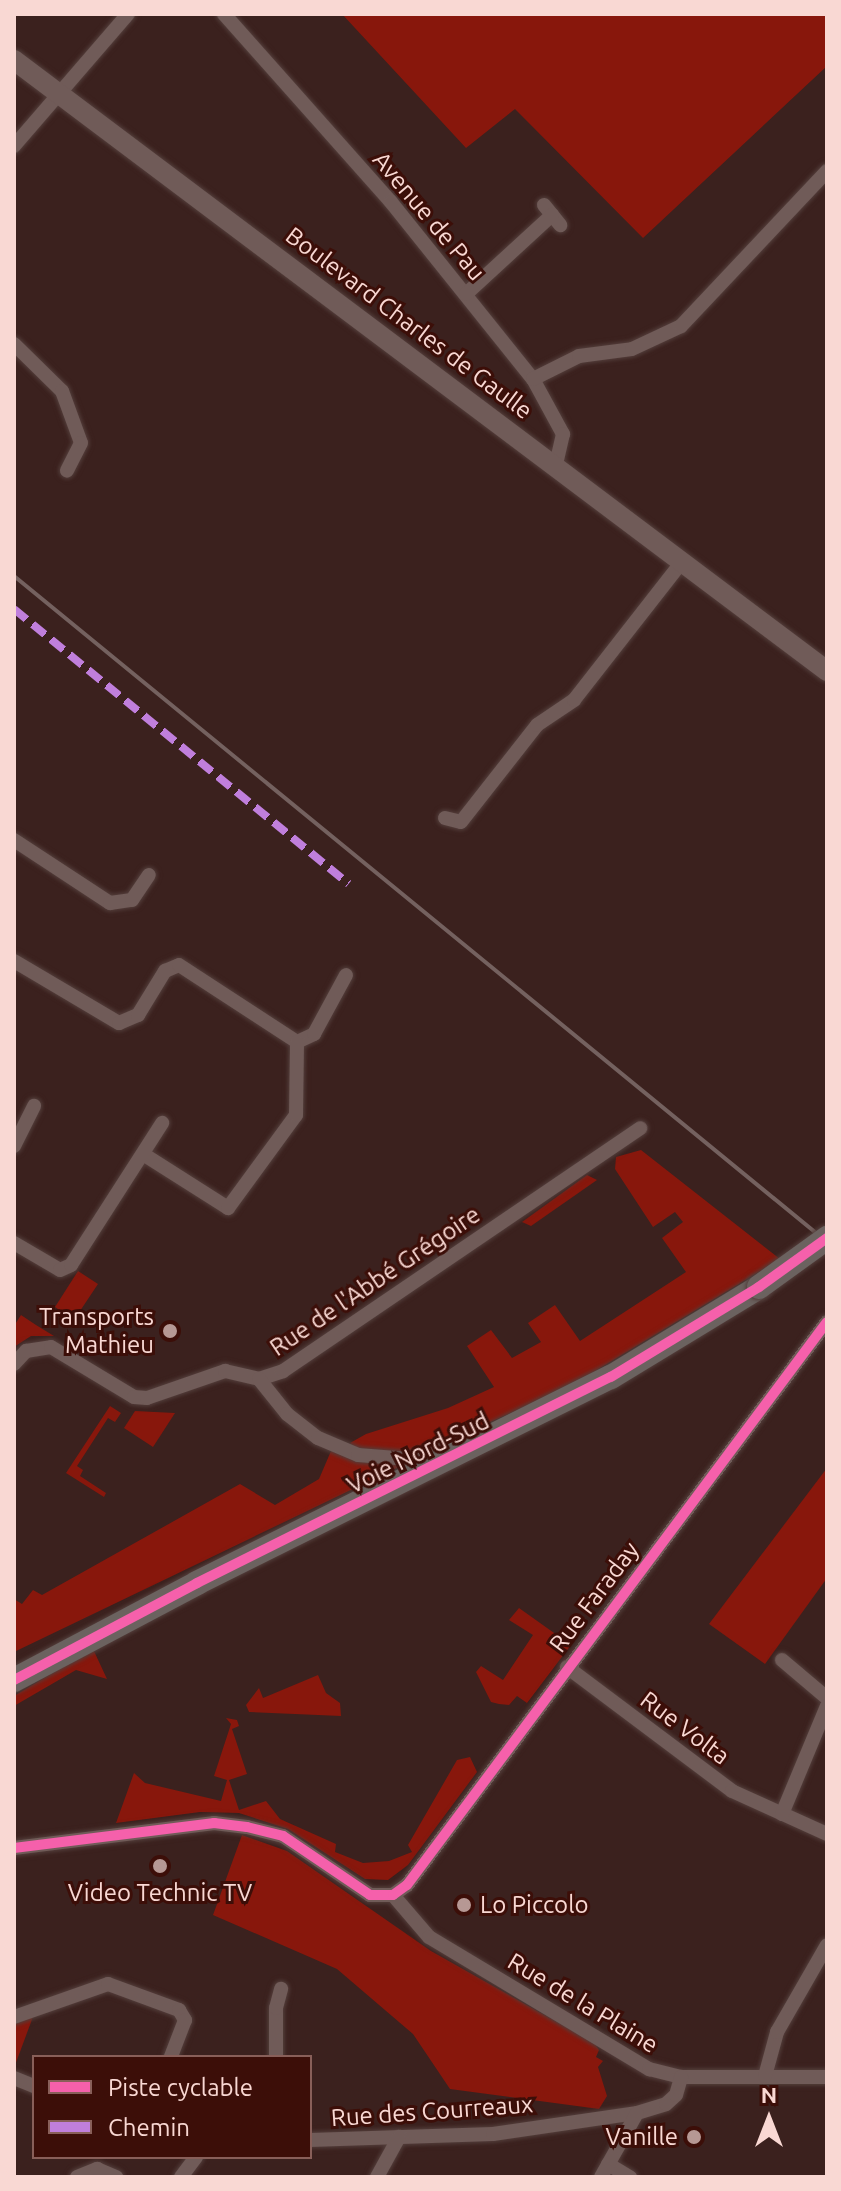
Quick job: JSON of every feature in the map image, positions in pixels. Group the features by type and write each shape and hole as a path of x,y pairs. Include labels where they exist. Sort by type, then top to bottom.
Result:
{"main road":[{"name":"Boulevard Charles de Gaulle","path":"14,60 556,464 827,671"},
{"name":"Voie Nord-Sud","path":"14,1680 197,1583 479,1446 611,1377 759,1287 827,1238"}],"street":[{"path":"14,146 128,14"},
{"name":"Avenue de Pau","path":"224,14 466,294 533,379 563,434 556,464"},
{"path":"533,379 579,356 632,349 681,326 827,171"},
{"path":"466,294 552,215"},
{"path":"14,344 62,391 81,443 67,471"},
{"path":"445,818 461,822 537,725 574,700 682,562"},
{"path":"14,840 110,903 132,900 149,875"},
{"path":"14,961 119,1023 138,1015 165,971 179,965 297,1042"},
{"path":"297,1042 314,1034 346,975"},
{"path":"143,1154 228,1208 296,1115 297,1042"},
{"path":"15,1143 34,1106"},
{"path":"14,1243 60,1270 71,1265 162,1123"},
{"name":"Rue de l'Abbé Grégoire","path":"479,1446 451,1446 409,1459 358,1455 318,1438 287,1414 259,1379 283,1371 640,1128"},
{"name":"Rue Faraday","path":"393,1895 407,1885 827,1322"},
{"path":"14,1364 26,1351 51,1347 134,1397 147,1398 225,1371 259,1379"},
{"path":"782,1660 827,1698"},
{"name":"Rue Volta","path":"567,1667 732,1791 827,1834"},
{"path":"782,1814 827,1706"},
{"path":"14,1848 214,1823 247,1827 283,1836 370,1895 393,1895"},
{"name":"Rue de la Plaine","path":"393,1895 429,1937 649,2069 681,2077 827,2077"},
{"path":"765,2076 777,2032 827,1945"},
{"path":"14,2017 108,1984 179,2010 185,2020 172,2055"},
{"path":"276,2055 281,1989"},
{"name":"Rue des Courreaux","path":"312,2140 493,2134 637,2113 666,2104 676,2095 681,2077"},
{"path":"630,2177 604,2171 637,2113"},
{"path":"377,2177 399,2137"},
{"path":"181,2177 194,2159"},
{"path":"77,2177 97,2169 116,2177"}],"shaded area":[{"path":"342,14 827,14 827,66 643,238 515,109 466,148"},
{"path":"641,1150 780,1259 567,1388 429,1449 410,1453 355,1449 350,1443 366,1434 448,1408 494,1387 467,1346 491,1330 512,1358 541,1342 528,1323 555,1305 580,1341 686,1272 662,1238 683,1222 675,1212 653,1227 615,1169 616,1157"},
{"path":"587,1175 597,1180 531,1226 522,1222"},
{"path":"78,1271 98,1284 74,1320 55,1307"},
{"path":"21,1315 54,1336 31,1336 14,1347 14,1326"},
{"path":"110,1406 121,1413 115,1422 108,1418 77,1466 83,1470 80,1476 106,1493 104,1497 66,1473"},
{"path":"135,1411 175,1413 153,1447 124,1428"},
{"path":"331,1451 359,1461 405,1464 14,1652 14,1599 22,1604 33,1590 42,1595 240,1484 275,1505 319,1479"},
{"path":"827,1468 827,1578 765,1664 709,1624"},
{"path":"519,1608 571,1645 527,1703 517,1696 509,1705 491,1702 476,1672 481,1666 503,1680 533,1635 509,1620"},
{"path":"93,1649 107,1679 76,1670 14,1706 14,1696"},
{"path":"318,1675 326,1693 340,1703 341,1716 249,1712 246,1705 259,1688 263,1698"},
{"path":"226,1718 237,1720 239,1726 232,1729 247,1774 229,1780 239,1810 266,1801 280,1819 336,1844 335,1852 363,1863 389,1861 412,1852 408,1845 457,1760 470,1757 477,1772 408,1865 388,1880 365,1879 288,1829 239,1813 200,1812 116,1823 134,1773 145,1783 221,1801 227,1780 214,1776 231,1724"},
{"path":"242,1835 287,1851 431,1951 594,2043 599,2050 596,2057 603,2061 598,2067 607,2096 599,2109 450,2089 413,2034 337,1969 213,1915"},
{"path":"34,2014 14,2068 14,2020"}],"railway":[{"path":"14,576 827,1242"}],"marked path":[{"path":"14,609 349,884"}],"cycle path":[{"path":"14,1680 197,1583 611,1377 759,1287 827,1238"},
{"path":"14,1848 214,1823 247,1827 283,1836 370,1895 393,1895 407,1885 827,1322"}],"place":[{"name":"Transports Mathieu","path":"170,1331"},
{"name":"Video Technic TV","path":"160,1866"},
{"name":"Lo Piccolo","path":"464,1905"},
{"name":"Vanille","path":"694,2137"}]}
